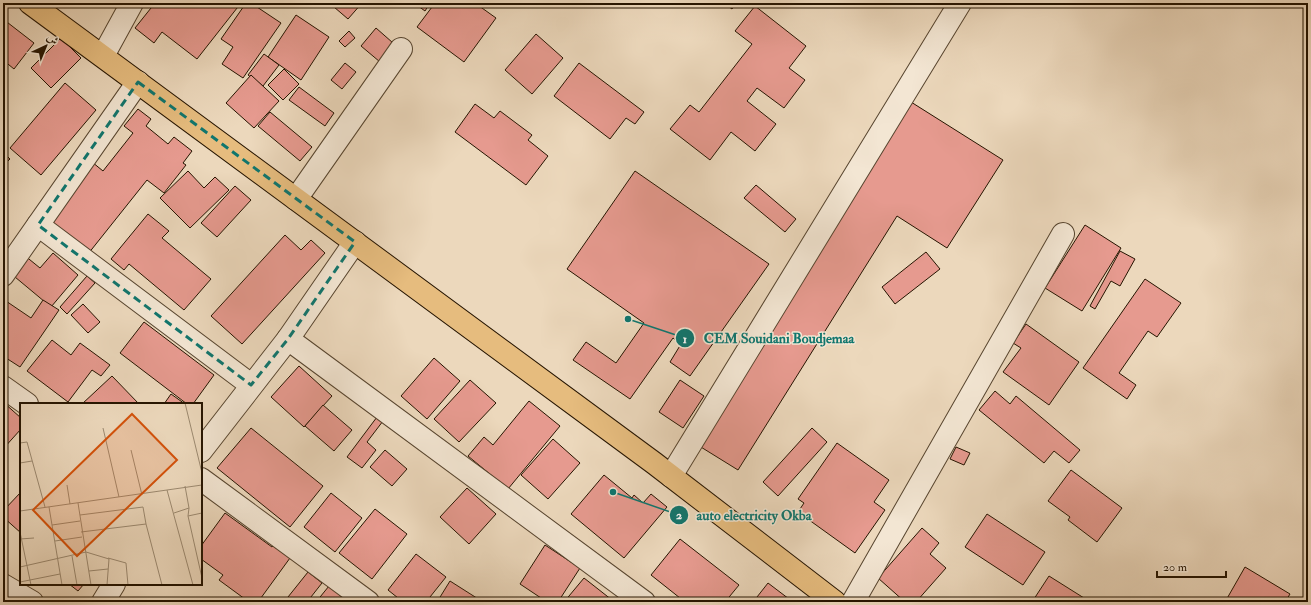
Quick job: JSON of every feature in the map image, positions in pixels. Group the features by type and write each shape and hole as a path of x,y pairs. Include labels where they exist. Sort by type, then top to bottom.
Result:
{"main road":[{"path":"30,3 671,476 835,602"}],"street":[{"path":"102,56 132,3"},
{"path":"671,476 960,3"},
{"path":"296,199 402,49"},
{"path":"3,275 138,82"},
{"path":"38,225 251,385"},
{"path":"852,602 1063,234"},
{"path":"202,450 288,339 355,242"},
{"path":"288,339 644,602"},
{"path":"3,387 26,403"},
{"path":"202,480 368,602"},
{"path":"3,585 32,602"},
{"path":"103,602 113,585"}],"highlighted area":[{"path":"138,82 355,242 288,339 251,385 38,225"}],"building":[{"path":"155,3 241,3 197,59 162,32 154,43 135,28"},
{"path":"246,3 251,3 281,23 243,78 222,64 233,47 221,39"},
{"path":"338,3 362,3 348,19 334,7"},
{"path":"414,3 430,3 425,11"},
{"path":"435,3 459,3 464,7 467,3 475,3 496,18 464,62 417,27"},
{"path":"724,3 736,3 732,9"},
{"path":"755,6 806,46 789,68 805,80 784,108 757,88 747,101 776,124 755,151 731,132 710,160 670,129 690,105 699,112 752,44 735,31"},
{"path":"296,15 329,37 301,80 268,57"},
{"path":"3,19 34,43 14,69 3,60"},
{"path":"376,28 401,50 386,67 361,46"},
{"path":"349,31 355,38 345,47 339,41"},
{"path":"536,34 563,58 532,94 505,70"},
{"path":"61,38 81,58 51,88 31,68"},
{"path":"264,54 279,65 263,86 248,75"},
{"path":"345,63 356,72 342,89 331,80"},
{"path":"579,63 644,112 635,124 626,118 610,139 554,96"},
{"path":"284,69 299,84 283,100 268,85"},
{"path":"251,75 279,101 254,128 226,103"},
{"path":"65,83 96,110 41,175 10,148"},
{"path":"299,87 334,113 325,126 289,100"},
{"path":"911,102 1003,160 947,248 897,216 738,470 696,444"},
{"path":"475,104 494,118 500,111 532,135 528,140 548,156 526,185 455,132"},
{"path":"138,109 151,119 146,126 168,144 174,137 192,151 183,163 186,165 164,193 147,180 88,254 45,221 92,162 103,171 133,133 124,126"},
{"path":"270,112 312,147 300,161 258,126"},
{"path":"3,152 10,159 3,166"},
{"path":"188,171 204,188 215,177 229,190 190,228 160,198"},
{"path":"635,171 769,264 690,376 670,362 681,344 673,338 630,399 573,360 586,342 616,363 644,323 567,269"},
{"path":"756,185 796,219 785,232 744,198"},
{"path":"235,186 251,200 217,237 201,223"},
{"path":"148,214 169,231 162,238 211,279 184,310 129,264 124,270 111,259"},
{"path":"1085,225 1121,248 1082,311 1045,288"},
{"path":"285,235 301,250 311,240 325,253 242,344 211,316"},
{"path":"1120,251 1135,259 1120,286 1111,281 1095,309 1090,306"},
{"path":"926,252 940,269 895,304 882,287"},
{"path":"53,253 78,275 51,307 9,272 24,255 40,268"},
{"path":"87,276 95,283 67,314 60,307"},
{"path":"1145,279 1181,303 1157,337 1148,331 1119,373 1136,385 1127,399 1083,368"},
{"path":"3,299 31,318 43,300 59,310 20,367 3,356"},
{"path":"83,304 100,322 88,333 71,315"},
{"path":"144,322 214,375 194,403 186,403 120,353"},
{"path":"1026,324 1079,362 1049,405 1003,372 1021,348 1013,343"},
{"path":"52,340 71,355 80,343 110,365 101,376 92,370 68,402 27,371"},
{"path":"434,358 460,381 427,419 401,396"},
{"path":"299,366 332,396 304,427 271,397"},
{"path":"112,376 138,403 83,403"},
{"path":"470,380 496,403 459,442 434,419"},
{"path":"680,380 704,396 683,428 659,412"},
{"path":"995,391 1010,404 1016,396 1080,450 1069,463 1054,451 1044,463 979,410"},
{"path":"171,394 184,403 165,403"},
{"path":"529,401 560,426 508,489 468,456 484,437 493,445"},
{"path":"3,402 20,417 20,430 3,449"},
{"path":"323,405 352,430 334,451 305,426"},
{"path":"377,417 383,421 367,442 376,450 362,468 347,457"},
{"path":"251,428 323,486 290,527 217,468"},
{"path":"812,428 827,442 778,496 763,482"},
{"path":"553,439 580,463 548,499 521,475"},
{"path":"837,443 889,480 874,502 885,510 855,553 798,512 804,503 798,499"},
{"path":"956,447 970,453 964,465 950,459"},
{"path":"385,450 407,469 392,486 370,467"},
{"path":"1071,470 1122,508 1097,542 1068,520 1070,517 1048,501"},
{"path":"604,475 632,498 634,495 643,503 651,494 667,507 624,558 571,514"},
{"path":"467,488 496,514 469,544 440,517"},
{"path":"20,493 20,532 3,517 3,511"},
{"path":"331,493 362,518 335,552 304,527"},
{"path":"375,509 407,534 372,579 339,553"},
{"path":"225,513 272,547 273,546 290,558 258,602 249,602 219,580 223,575 202,560 202,545"},
{"path":"987,514 1045,552 1023,585 965,547"},
{"path":"922,528 939,543 930,554 946,568 916,602 905,602 878,578"},
{"path":"680,539 739,585 725,602 685,602 651,575"},
{"path":"545,545 580,568 558,602 547,602 520,584"},
{"path":"416,554 446,577 426,602 403,602 388,590"},
{"path":"1245,567 1290,594 1285,602 1225,602"},
{"path":"308,572 322,583 307,602 284,602"},
{"path":"1049,576 1084,598 1081,602 1032,602"},
{"path":"584,578 612,600 610,602 564,602"},
{"path":"450,581 483,602 437,602"},
{"path":"768,583 793,602 763,602 757,597"},
{"path":"70,585 83,585 78,591"},
{"path":"329,586 348,602 316,602"}],"place":[{"name":"CEM Souidani Boudjemaa","path":"628,319"},
{"name":"auto electricity Okba","path":"613,492"}]}
